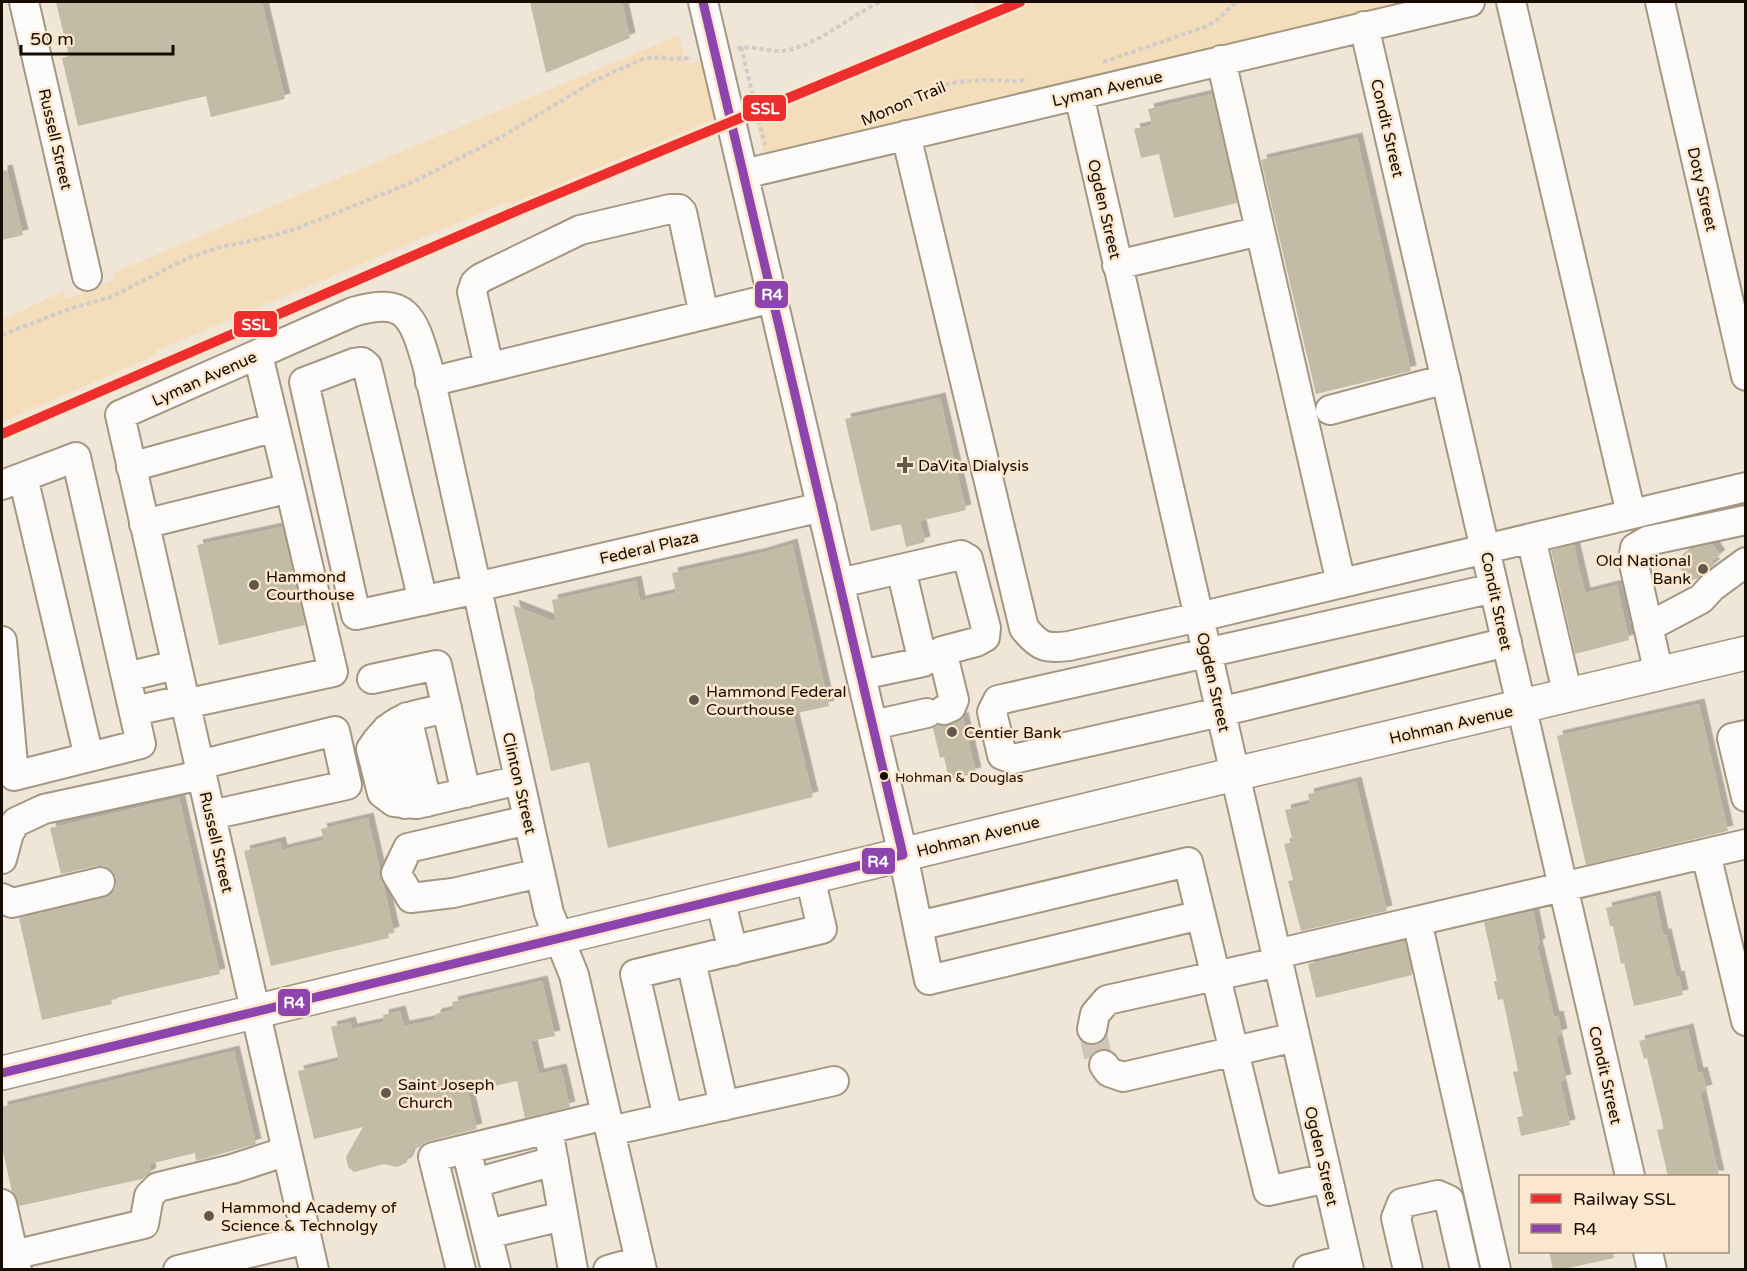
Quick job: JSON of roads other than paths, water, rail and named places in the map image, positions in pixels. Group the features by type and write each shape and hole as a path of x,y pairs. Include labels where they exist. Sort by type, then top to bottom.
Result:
{"main road":[{"name":"Hohman Avenue","path":"2,1073 1235,774 1746,653"}],"street":[{"name":"Russell Street","path":"24,2 87,276"},
{"path":"703,2 873,725 929,980 1201,915"},
{"name":"Lyman Avenue","path":"744,174 1470,2"},
{"path":"1511,2 1631,514"},
{"name":"Doty Street","path":"1659,2 1746,376"},
{"name":"Condit Street","path":"1364,26 1630,1175"},
{"path":"1221,60 1341,583"},
{"name":"Ogden Street","path":"1078,95 1347,1264"},
{"path":"906,135 1024,628 1040,645 1052,648 1199,617 1746,487"},
{"path":"489,367 472,292 475,283 580,230 670,208 679,209 682,212 705,315"},
{"path":"1118,265 1260,231"},
{"path":"430,382 773,298"},
{"name":"Lyman Avenue","path":"120,416 353,312 373,307 389,307"},
{"name":"Clinton Street","path":"389,307 401,311 410,318 416,329 430,382 549,914 574,975 641,1265"},
{"path":"134,711 333,672 258,355"},
{"name":"Federal Plaza","path":"423,601 367,366 362,362 354,363 304,382 356,615 423,601 822,507"},
{"path":"1330,410 1446,379"},
{"name":"Russell Street","path":"120,416 314,1269"},
{"path":"131,467 275,427"},
{"path":"2,641 14,776 141,744 76,457 12,481 89,757"},
{"path":"144,524 290,488"},
{"path":"1659,674 1633,560 1635,548 1647,542 1746,520"},
{"path":"1531,538 1568,696"},
{"path":"840,583 961,555 968,559 986,628 985,637 976,642 861,675"},
{"path":"1648,627 1701,598 1746,562"},
{"path":"873,725 951,707 954,700 932,656 901,569"},
{"path":"1494,588 998,700 992,712 1002,755 1013,759 1220,712 1507,642"},
{"path":"126,677 176,665"},
{"path":"372,679 437,665 466,793"},
{"path":"447,708 392,726 371,749 381,794 410,803 519,780"},
{"path":"392,726 410,803"},
{"path":"2,859 9,832 16,822 44,809 200,770 335,732 346,786 211,815"},
{"path":"1746,735 1732,738 1746,797"},
{"path":"459,761 519,780"},
{"path":"528,820 408,848 396,873 411,898 453,893 540,873"},
{"path":"1092,1029 1095,1014 1107,1000 1216,976 1417,921 1746,844"},
{"path":"1706,854 1746,1021"},
{"path":"918,926 1188,862 1268,1191 1327,1178"},
{"path":"668,1118 635,974 822,929 810,877"},
{"path":"2,898 12,903 100,882"},
{"path":"720,899 733,951"},
{"path":"1417,921 1496,1269"},
{"path":"691,961 723,1106"},
{"path":"1104,1065 1109,1072 1123,1077 1295,1037"},
{"path":"461,1269 433,1157 548,1129 668,1118 834,1082"},
{"path":"548,1129 573,1269"},
{"path":"466,1149 496,1269"},
{"path":"3,1215 15,1262 144,1224 149,1196 158,1187 232,1169 287,1151"},
{"path":"475,1183 554,1161"},
{"path":"1408,1269 1396,1218 1402,1203 1438,1195 1449,1200 1465,1269"},
{"path":"487,1234 563,1216"},
{"path":"178,1269 307,1239"},
{"path":"1648,1253 1652,1269"},
{"path":"1308,1269 1347,1264"},
{"path":"608,1269 641,1265"}],"tunnel":[{"path":"1092,1029 1098,1057 1104,1065"}],"rail line":[{"name":"SSL","path":"2,434 521,209 1020,2"}],"place":[{"name":"DaVita Dialysis","path":"905,465"},
{"name":"Old National Bank","path":"1703,569"},
{"name":"Hammond Courthouse","path":"254,585"},
{"name":"Hammond Federal Courthouse","path":"694,700"},
{"name":"Centier Bank","path":"952,732"},
{"name":"Hohman & Douglas","path":"884,776"},
{"name":"Saint Joseph Church","path":"386,1093"},
{"name":"Hammond Academy of Science & Technolgy","path":"209,1216"}]}
